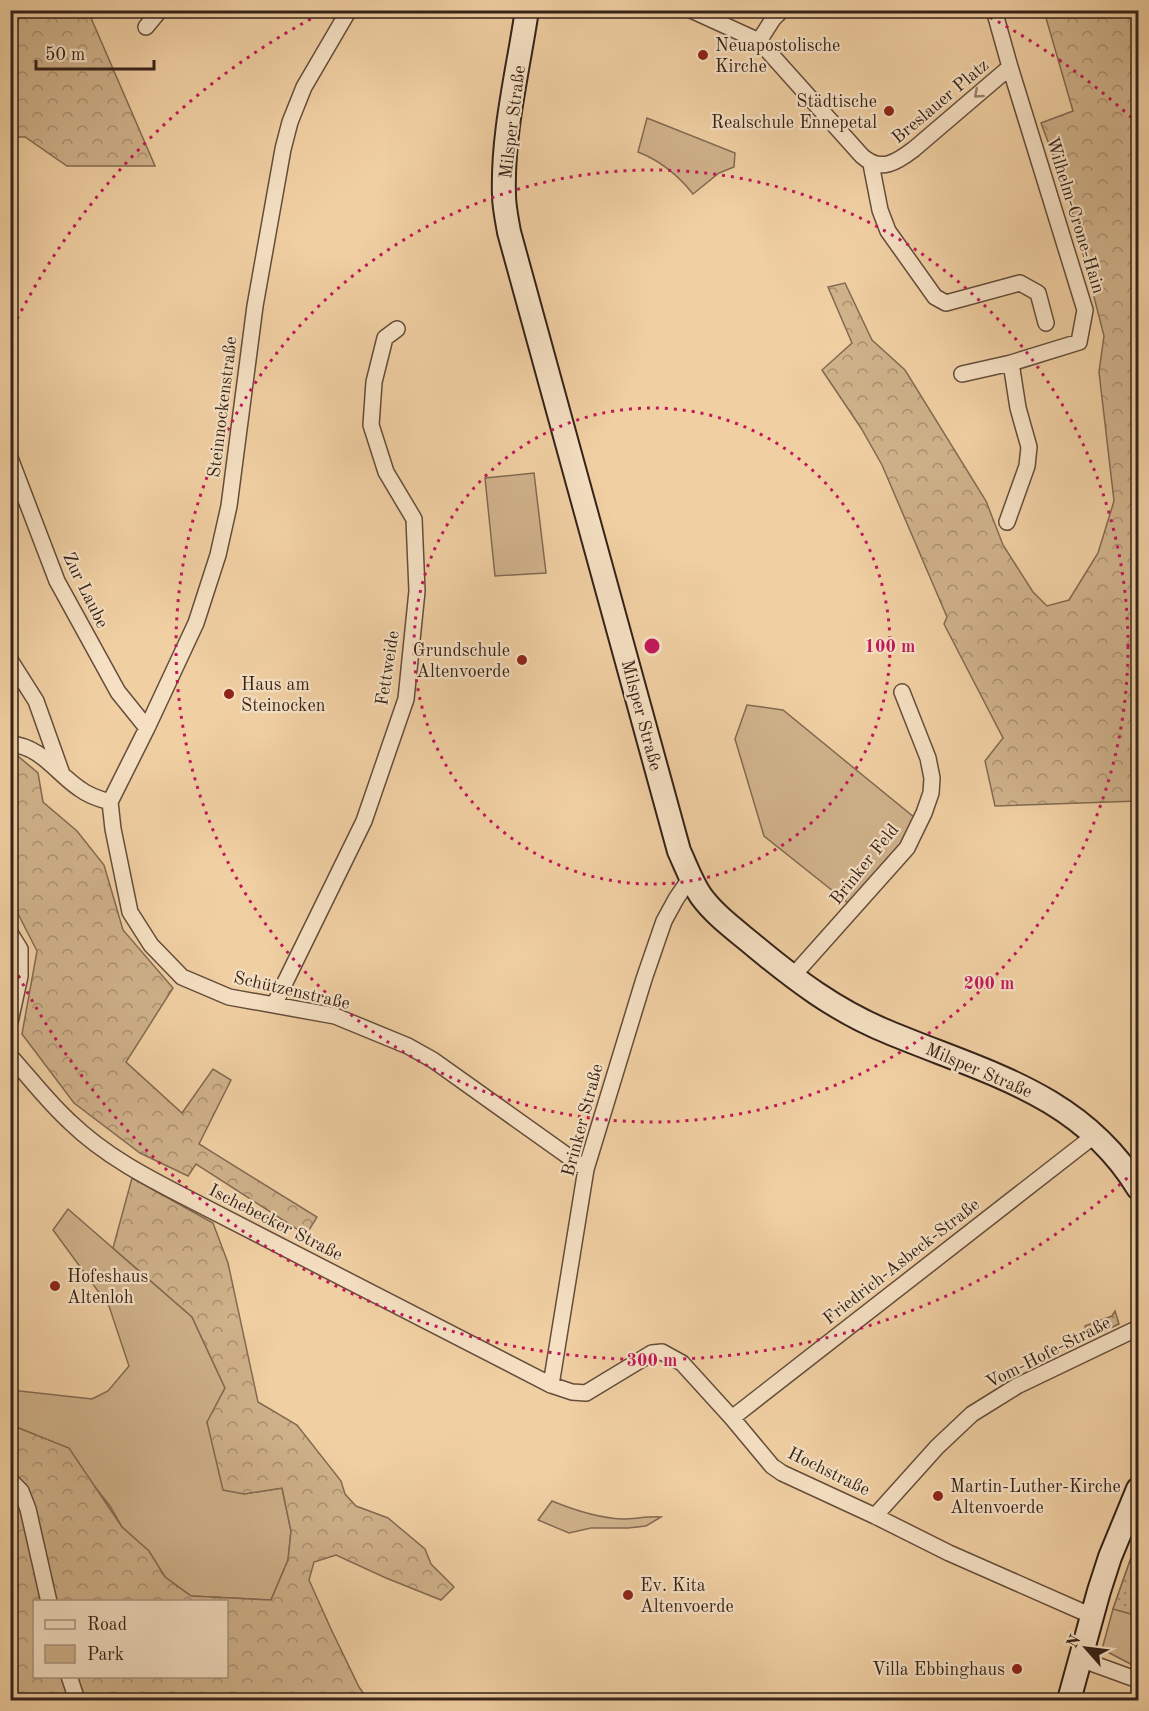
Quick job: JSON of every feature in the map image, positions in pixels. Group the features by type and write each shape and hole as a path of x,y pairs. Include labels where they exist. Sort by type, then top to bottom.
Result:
{"street":[{"path":"146,27 160,10"},
{"name":"Steinnockenstraße","path":"110,802 196,624 218,555 230,506 255,306 277,178 290,122 304,87 349,10"},
{"name":"Milsper Straße","path":"527,10 508,124 504,165 504,198 509,232 679,851 691,877 702,896 717,913 792,978 859,1019 1013,1081 1056,1105 1095,1135 1123,1166 1138,1188"},
{"path":"692,10 759,41 871,164 880,210 888,231 935,297 946,303 1020,284 1038,293 1046,323"},
{"path":"759,41 773,19 782,10"},
{"name":"Breslauer Platz","path":"871,164 886,165 898,161 1010,67 994,10"},
{"name":"Wilhelm-Crone-Hain","path":"962,374 1011,363 1080,342 1085,310 1010,67"},
{"name":"Fettweide","path":"274,1005 364,821 406,699 417,591 414,519 386,472 371,425 374,382 385,338 397,329"},
{"path":"1007,522 1027,466 1029,447 1018,408 1011,363"},
{"name":"Zur Laube","path":"10,458 57,581 118,692 147,728"},
{"path":"10,660 36,701 62,774"},
{"name":"Brinker Feld","path":"792,978 907,848 924,813 931,793 932,778 928,758 902,692"},
{"path":"10,744 20,745 36,752 80,790 110,802"},
{"name":"Schützenstraße","path":"110,802 113,829 130,912 151,945 183,977 229,997 335,1017 408,1046 433,1060 586,1168"},
{"name":"Brinker Straße","path":"551,1385 586,1168 660,931 676,899 691,877"},
{"path":"10,933 20,949 20,976 10,1022"},
{"name":"Ischebecker Straße","path":"10,1056 69,1122 112,1156 134,1170 551,1385"},
{"name":"Friedrich-Asbeck-Straße","path":"732,1418 1095,1135"},
{"name":"Vom-Hofe-Straße","path":"875,1516 937,1447 972,1414 1017,1386 1138,1328"},
{"name":"Hochstraße","path":"551,1385 572,1392 586,1393 652,1353 662,1352 682,1363 772,1466 782,1473 949,1553 1092,1616"},
{"path":"10,1480 21,1491 28,1509 49,1600"},
{"path":"1069,1701 1110,1557 1138,1489"},
{"path":"1080,1659 1138,1680"},
{"path":"69,1678 77,1701"}],"green space":[{"path":"10,11 88,11 155,166 67,166 25,137 11,137"},
{"path":"1044,11 1138,11 1138,801 995,806 985,761 1003,738 944,624 947,617 882,465 861,428 822,370 852,343 828,287 845,283 872,340 905,370 986,501 1003,545 1033,592 1047,606 1069,600 1098,553 1114,501 1099,372 1104,336 1068,195 1041,123 1073,111"},
{"path":"647,118 735,153 734,167 719,173 693,194 668,169 638,152"},
{"path":"534,473 546,573 495,576 485,478"},
{"path":"747,705 783,710 915,818 899,850 848,903 764,836 735,739"},
{"path":"12,751 38,773 43,802 77,831 104,865 123,930 173,988 126,1062 182,1113 213,1069 231,1080 199,1144 317,1217 306,1235 196,1164 188,1176 140,1153 74,1103 22,1034 37,951 11,900 10,752"},
{"path":"132,1178 213,1223 228,1263 258,1402 297,1425 341,1481 345,1494 356,1506 388,1518 425,1549 431,1564 454,1587 441,1600 336,1555 314,1562 309,1580 359,1687 368,1700 11,1700 11,1425 69,1448 122,1527 149,1551 165,1577 191,1596 271,1600 288,1560 291,1531 282,1488 244,1494 223,1490 207,1422 225,1388 192,1317 113,1248"},
{"path":"68,1209 192,1317 225,1388 207,1423 244,1494 282,1488 291,1531 288,1560 271,1600 191,1596 165,1577 148,1551 122,1527 110,1506 87,1477 36,1435 11,1425 11,1390 92,1399 108,1391 129,1366 109,1306 53,1230"},
{"path":"1115,1311 1119,1324 1088,1338 1085,1326 1112,1316"},
{"path":"552,1501 604,1517 622,1519 661,1517 646,1526 591,1528 569,1533 538,1520"},
{"path":"1138,1538 1138,1668 1102,1649 1113,1609"},
{"path":"1138,1538 1138,1616 1113,1609"}],"place":[{"name":"Neuapostolische Kirche","path":"703,55"},
{"name":"Städtische Realschule Ennepetal","path":"889,111"},
{"name":"Grundschule Altenvoerde","path":"522,660"},
{"name":"Haus am Steinocken","path":"229,694"},
{"name":"Hofeshaus Altenloh","path":"55,1286"},
{"name":"Martin-Luther-Kirche Altenvoerde","path":"938,1496"},
{"name":"Ev. Kita Altenvoerde","path":"628,1595"},
{"name":"Villa Ebbinghaus","path":"1017,1669"}]}
